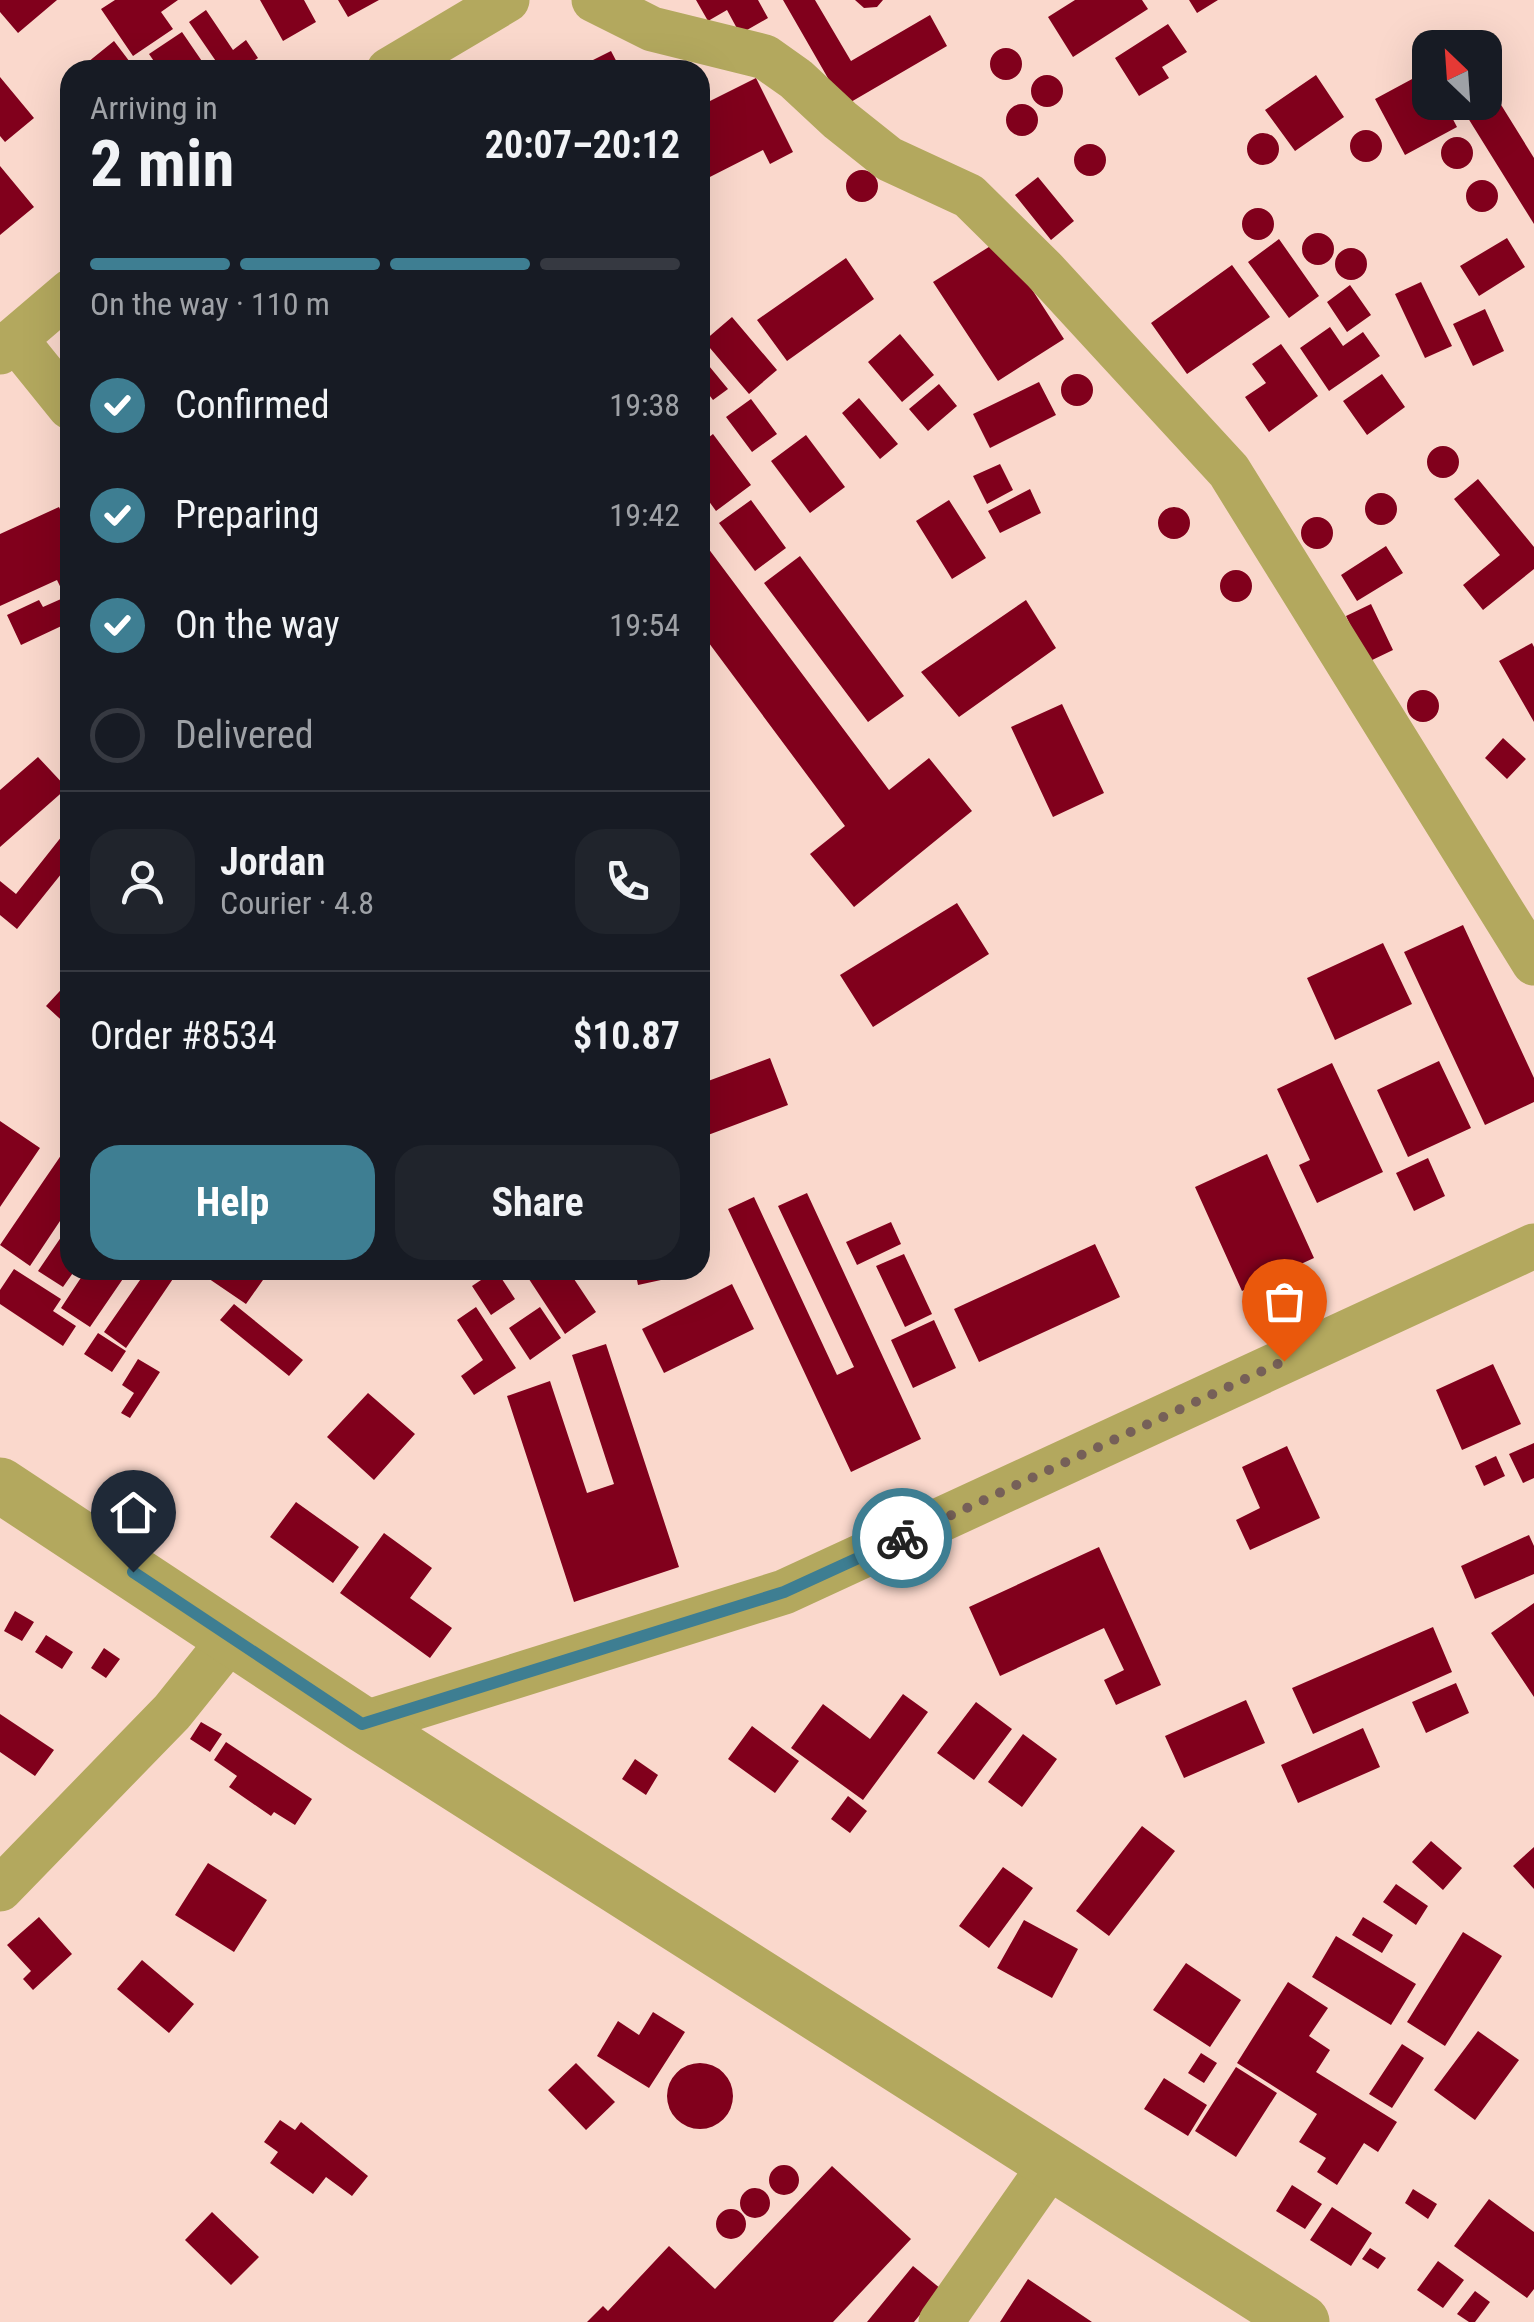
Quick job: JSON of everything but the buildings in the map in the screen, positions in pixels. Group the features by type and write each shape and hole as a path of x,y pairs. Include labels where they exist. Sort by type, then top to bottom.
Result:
{"street":[{"path":"406,60 506,0"},
{"path":"594,0 652,29 765,57 889,159 970,196 1044,270 1229,471 1534,963"},
{"path":"60,301 8,346 60,397"},
{"path":"362,1724 784,1592 1534,1246"},
{"path":"0,1485 362,1724 1302,2322"},
{"path":"0,1890 172,1712 233,1636"},
{"path":"941,2322 1052,2164"}],"way so far":[{"path":"902,1538 1284,1361"}],"route":[{"path":"133,1572 362,1724 784,1592 902,1538"}]}
